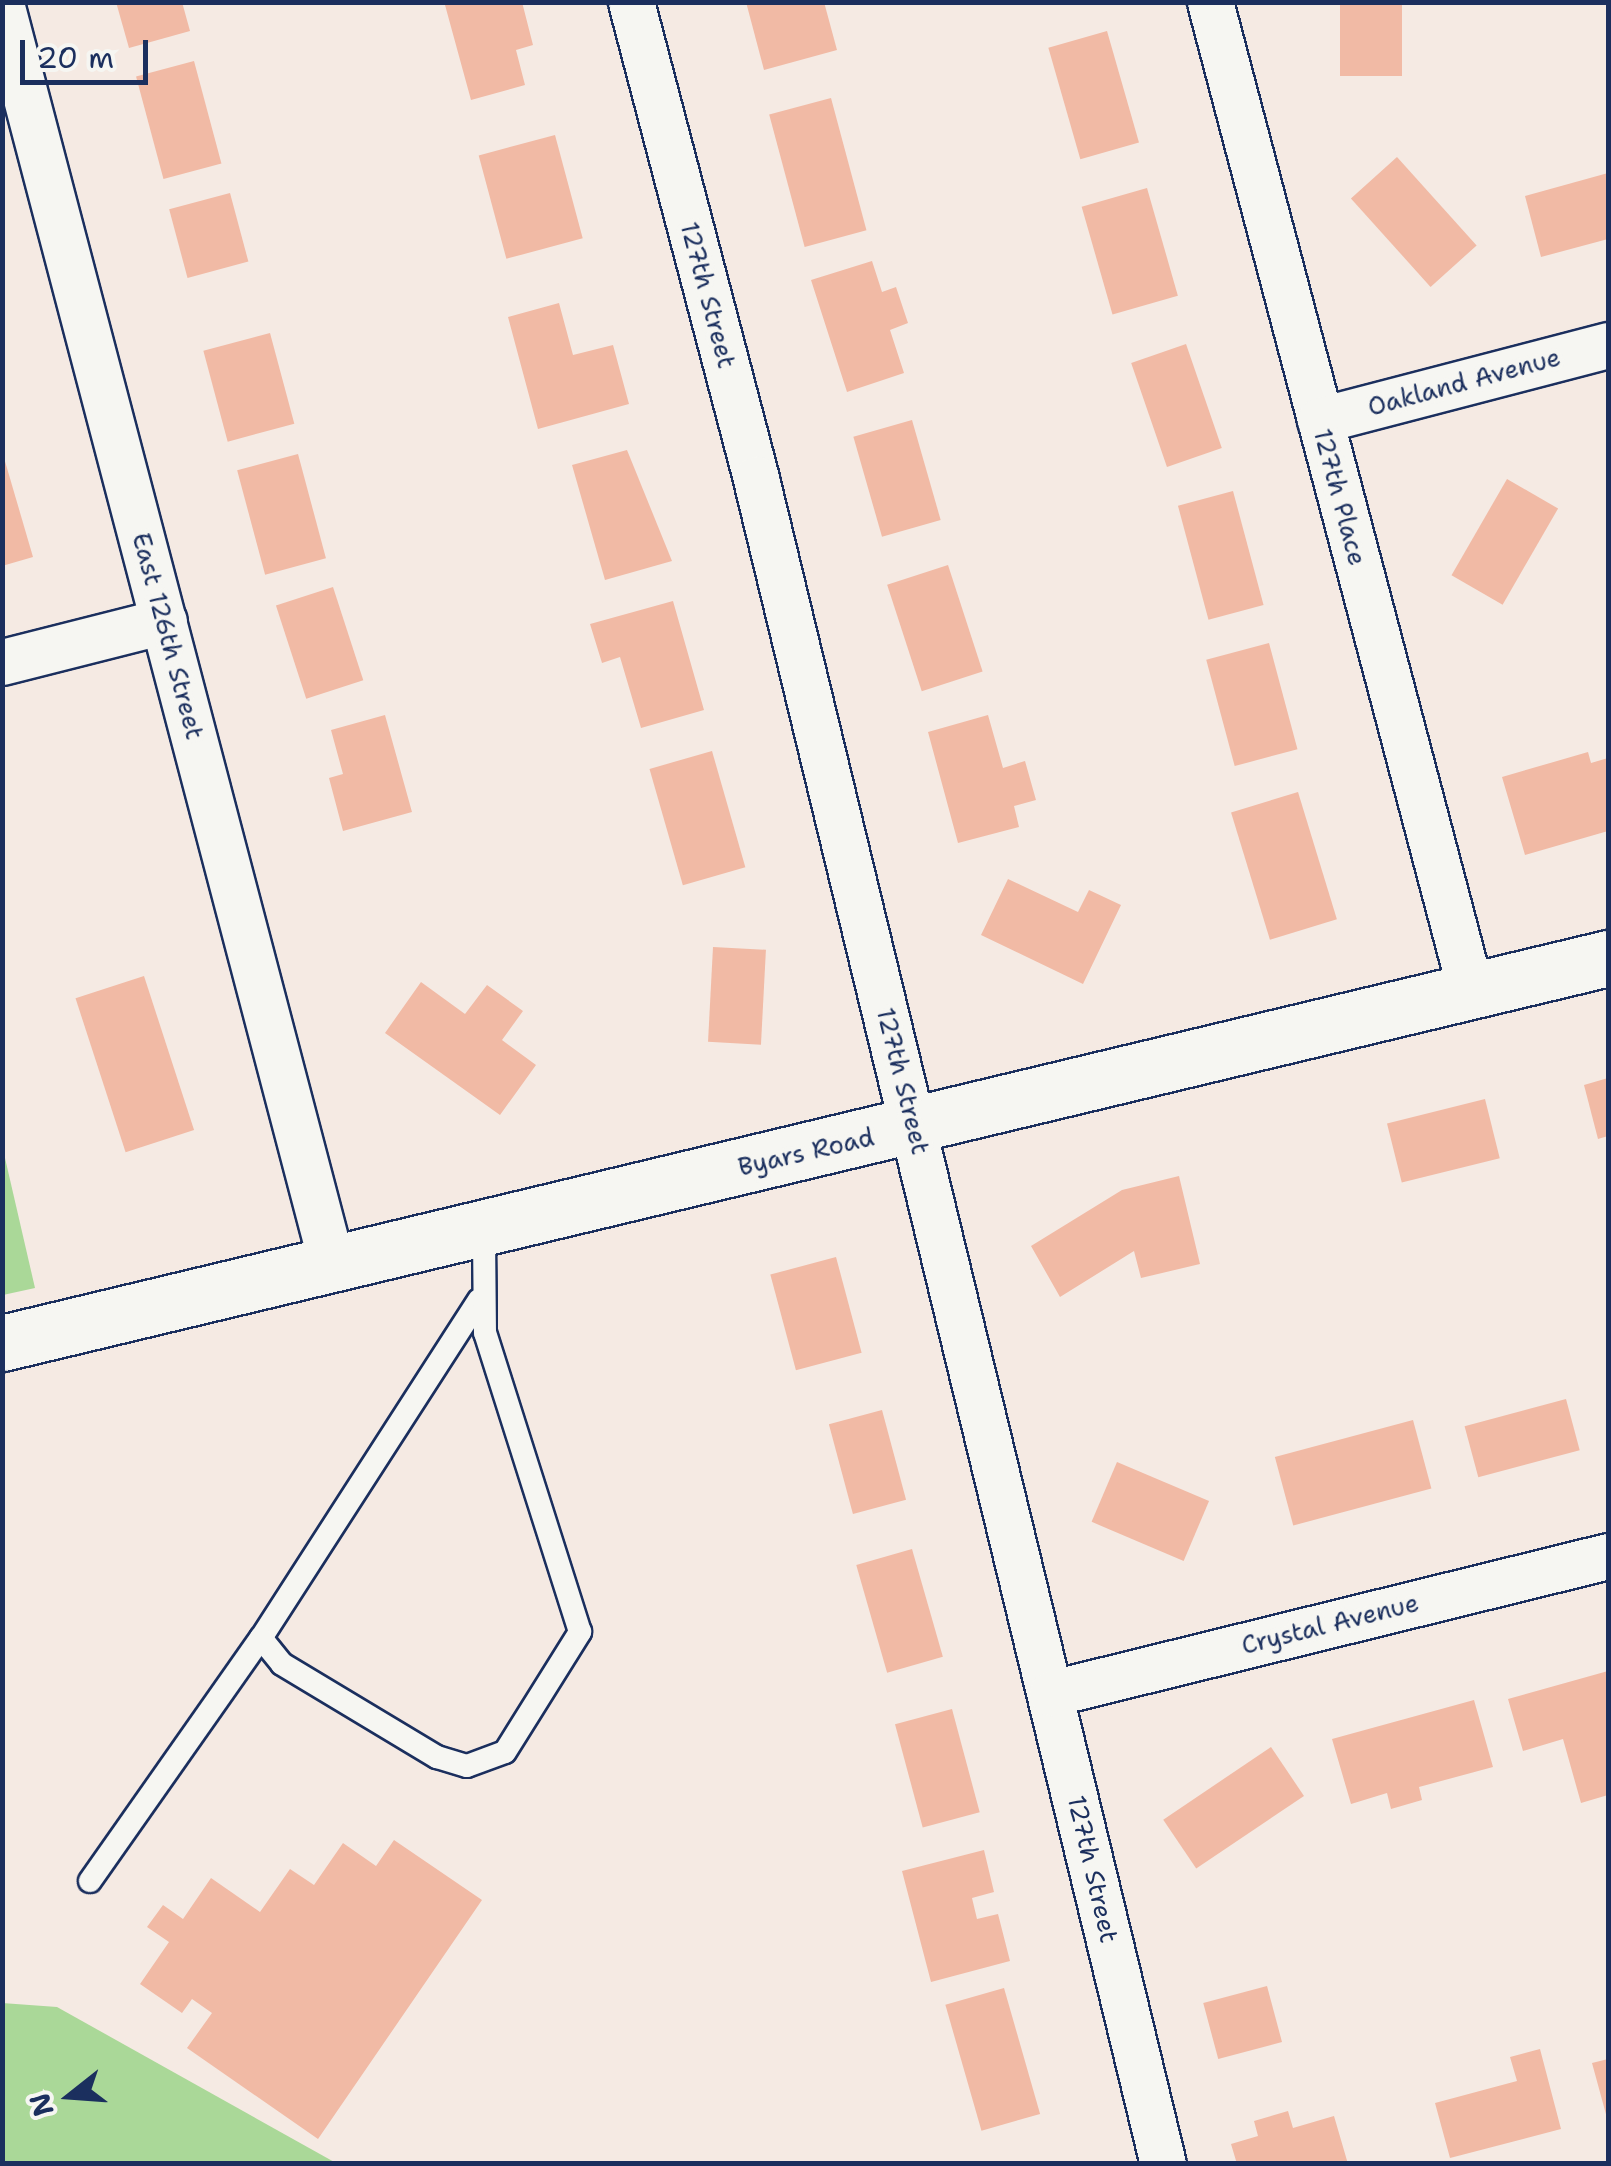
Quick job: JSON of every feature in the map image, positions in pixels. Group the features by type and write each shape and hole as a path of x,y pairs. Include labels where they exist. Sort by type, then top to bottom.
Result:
{"street":[{"name":"127th Street","path":"630,2 914,1126 1163,2164"},
{"name":"127th Place","path":"1210,2 1471,992"},
{"name":"East 126th Street","path":"2,7 332,1265"},
{"name":"Oakland Avenue","path":"1320,420 1608,345"},
{"path":"2,662 164,620"},
{"name":"Byars Road","path":"2,1344 1608,958"},
{"name":"Crystal Avenue","path":"1052,1693 1608,1556"}],"lane":[{"path":"262,1638 282,1664 437,1757 467,1766 505,1752 575,1652 580,1632 479,1300 484,1229"},
{"path":"90,1881 262,1638 479,1300"}],"green space":[{"path":"2,1145 35,1288 3,1295 2,1295"},
{"path":"2,2003 57,2007 336,2163 3,2163"}],"building":[{"path":"116,2 182,2 190,31 129,48"},
{"path":"522,2 533,45 516,50 525,85 471,100 445,5"},
{"path":"746,2 824,2 837,50 764,70"},
{"path":"1340,2 1402,2 1402,76 1340,76"},
{"path":"1107,31 1139,143 1080,159 1048,48"},
{"path":"194,61 221,163 163,179 136,77"},
{"path":"831,98 866,230 805,247 769,115"},
{"path":"555,135 583,238 506,259 479,155"},
{"path":"1397,157 1477,245 1431,287 1351,198"},
{"path":"1608,173 1608,239 1541,257 1525,196"},
{"path":"1147,188 1178,296 1113,314 1082,207"},
{"path":"230,193 248,262 188,278 169,209"},
{"path":"872,261 882,292 896,287 908,323 890,330 904,373 847,392 811,280"},
{"path":"559,303 573,355 613,345 629,404 538,429 508,317"},
{"path":"270,333 294,424 228,442 203,351"},
{"path":"1186,344 1222,448 1167,467 1131,363"},
{"path":"912,420 941,520 882,537 853,437"},
{"path":"627,450 672,561 605,580 572,465"},
{"path":"2,451 33,557 2,566"},
{"path":"298,454 326,558 265,575 237,470"},
{"path":"1507,479 1558,508 1503,605 1452,575"},
{"path":"1233,491 1264,605 1208,620 1178,506"},
{"path":"948,565 983,672 922,691 887,585"},
{"path":"333,587 363,680 306,699 276,606"},
{"path":"673,601 704,710 641,728 620,657 602,663 590,624"},
{"path":"1269,643 1297,749 1235,766 1206,660"},
{"path":"385,715 412,812 343,831 329,778 343,774 331,730"},
{"path":"988,715 1003,768 1025,761 1036,800 1014,806 1019,827 958,843 928,732"},
{"path":"712,751 745,867 683,885 650,769"},
{"path":"1588,752 1591,763 1608,758 1608,831 1525,855 1502,777"},
{"path":"1298,792 1337,919 1270,940 1231,812"},
{"path":"1008,879 1078,912 1089,890 1121,905 1083,984 981,935"},
{"path":"713,947 766,950 761,1045 708,1042"},
{"path":"144,976 194,1130 126,1152 76,998"},
{"path":"421,982 465,1014 487,985 523,1011 502,1040 536,1065 500,1115 385,1033"},
{"path":"1608,1078 1608,1136 1598,1139 1584,1085"},
{"path":"1485,1099 1500,1158 1402,1183 1387,1123"},
{"path":"1179,1176 1200,1264 1141,1278 1134,1251 1060,1297 1031,1246 1122,1190"},
{"path":"836,1257 862,1353 796,1370 770,1275"},
{"path":"1566,1399 1580,1450 1478,1477 1465,1426"},
{"path":"882,1410 906,1500 853,1514 829,1424"},
{"path":"1413,1420 1431,1489 1293,1526 1275,1457"},
{"path":"1117,1462 1209,1501 1184,1561 1092,1522"},
{"path":"912,1549 943,1657 887,1673 856,1565"},
{"path":"1608,1671 1608,1795 1581,1803 1563,1739 1523,1751 1508,1699"},
{"path":"1474,1700 1493,1767 1419,1787 1422,1800 1391,1809 1387,1793 1351,1804 1332,1739"},
{"path":"952,1709 980,1812 923,1828 895,1724"},
{"path":"1271,1747 1304,1796 1196,1869 1163,1820"},
{"path":"394,1840 482,1900 318,2139 187,2048 212,2013 192,1999 182,2013 140,1984 169,1942 147,1927 163,1905 183,1919 211,1878 260,1912 290,1869 314,1885 343,1843 376,1866"},
{"path":"984,1850 994,1892 972,1898 977,1919 998,1914 1010,1961 931,1982 902,1871"},
{"path":"1267,1986 1282,2042 1218,2059 1203,2003"},
{"path":"1004,1988 1040,2114 981,2131 945,2005"},
{"path":"1540,2049 1561,2129 1450,2158 1435,2103 1517,2081 1510,2057"},
{"path":"1608,2059 1608,2118 1607,2118 1592,2063"},
{"path":"1288,2111 1293,2128 1334,2116 1348,2164 1237,2164 1231,2144 1258,2136 1254,2121"}]}
